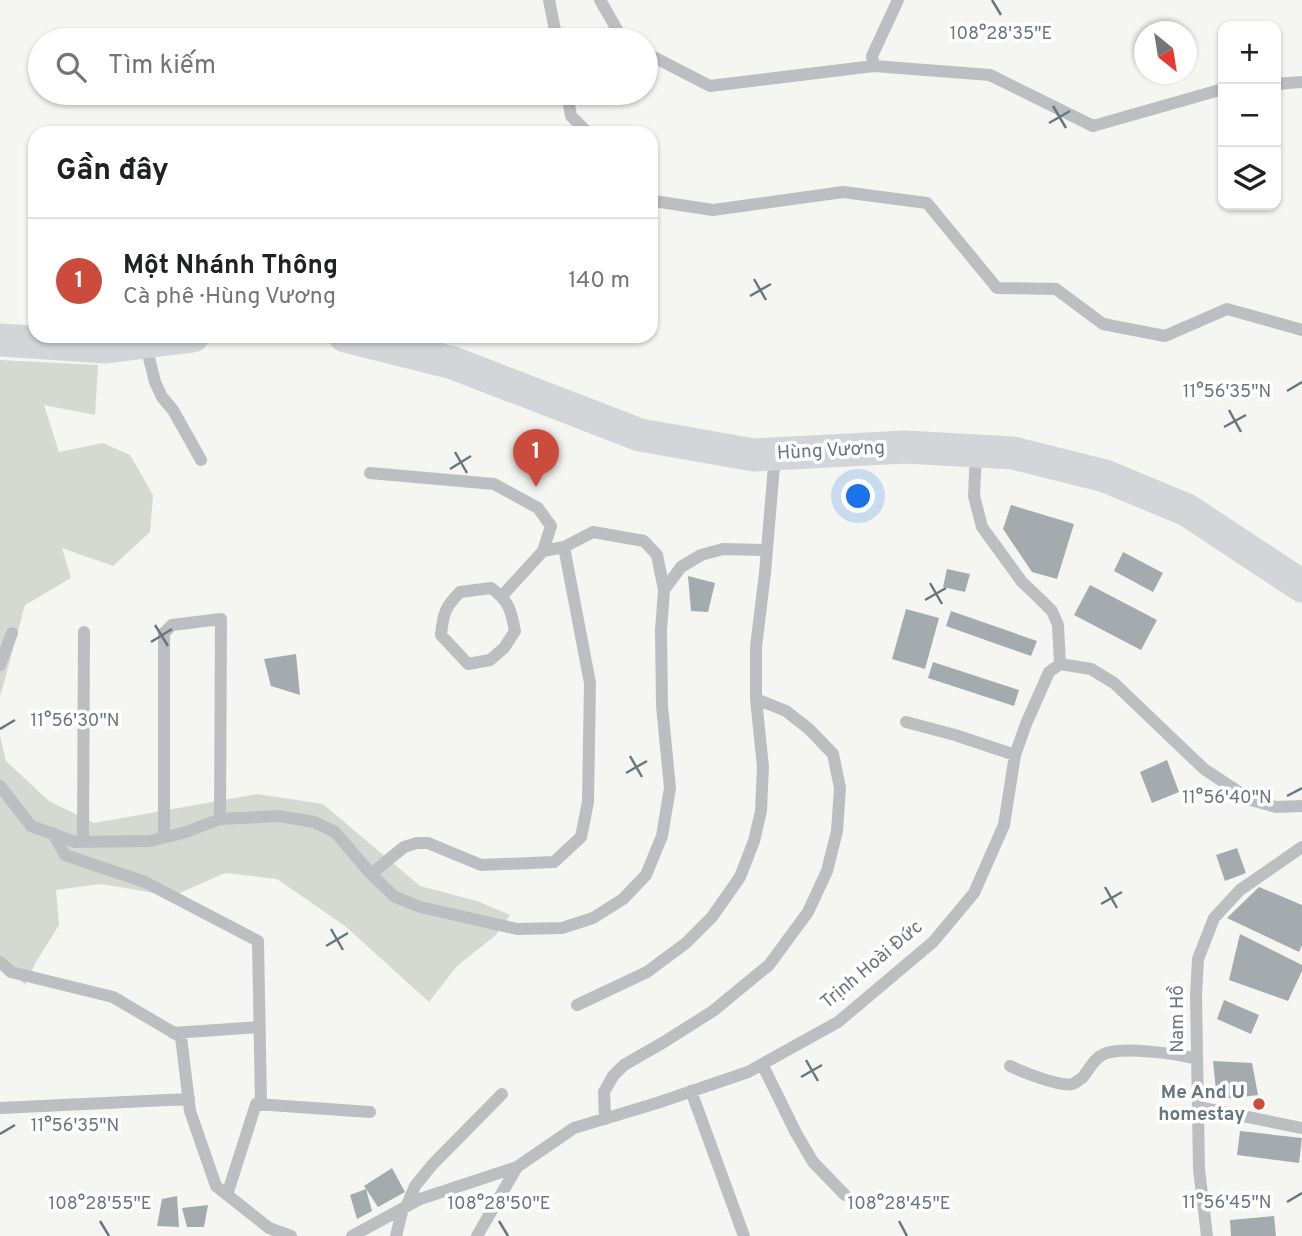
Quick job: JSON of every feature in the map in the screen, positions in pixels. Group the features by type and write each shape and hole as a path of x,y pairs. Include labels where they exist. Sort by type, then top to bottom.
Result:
{"highway":[{"path":"0,340 28,342"},
{"path":"46,343 107,347 137,343"},
{"name":"Hùng Vương","path":"373,343 453,363 640,435 754,455 905,447 1013,453 1105,476 1187,510 1302,586"}],"street":[{"path":"549,0 555,28"},
{"path":"600,0 616,28"},
{"path":"874,66 872,56 898,0"},
{"path":"658,59 709,86 874,66 990,75 1093,126 1218,90"},
{"path":"1281,84 1302,82"},
{"path":"569,105 571,116 581,126"},
{"path":"658,202 713,210 843,192 927,203 997,288 1056,289 1103,324 1166,336 1227,309 1302,330"},
{"path":"145,343 155,382 162,397 173,410 201,460"},
{"path":"976,451 974,496 982,527 1021,582 1052,611 1058,625 1060,663 1091,669 1114,683 1204,769 1251,800 1276,807 1302,806"},
{"path":"577,1005 647,972 687,943 712,917 740,877 754,841 761,811 763,767 756,699 756,647 775,454"},
{"path":"370,473 494,484 538,508 551,526 543,551 502,596"},
{"path":"0,786 31,826 75,842 150,841 186,832 220,819 278,816 314,822 335,832 395,897 421,907 517,929 562,928 593,918 623,899 646,875 662,836 670,788 662,706 661,630 664,590 657,555 644,541 593,532 564,547 543,551"},
{"path":"371,874 404,847 416,843 428,843 481,865 554,862 581,837 588,802 590,683 564,547"},
{"path":"664,590 681,566 701,555 723,549 766,550"},
{"path":"491,588 502,596 511,610 515,631 504,648 490,660 468,664 441,635 443,616 451,601 460,592 491,588"},
{"path":"164,837 164,633 172,625 221,619 220,819"},
{"path":"83,841 84,632"},
{"path":"0,665 12,633"},
{"name":"Trịnh Hoài Đức","path":"477,1236 517,1167 574,1128 748,1072 838,1022 933,942 974,893 1004,825 1015,755 1049,672 1060,663"},
{"path":"605,1119 604,1092 613,1076 624,1065 713,1011 769,965 808,912 827,871 836,831 840,788 832,754 786,710 756,699"},
{"path":"906,722 1015,755"},
{"path":"53,834 65,855 145,882 258,941 261,1105"},
{"name":"Nam Hồ","path":"1207,1236 1199,1169 1196,995 1198,960 1214,918 1240,890 1302,847"},
{"path":"0,962 12,972 113,997 181,1037 190,1111 216,1186 269,1228 291,1236"},
{"path":"173,1033 260,1027"},
{"path":"1010,1066 1028,1075 1072,1084 1104,1054 1119,1051 1170,1053 1197,1059"},
{"path":"762,1064 813,1162 845,1195"},
{"path":"691,1091 744,1236"},
{"path":"396,1236 415,1186 502,1094"},
{"path":"0,1108 189,1099"},
{"path":"227,1195 256,1104 370,1112"},
{"path":"1198,1107 1302,1128"},
{"path":"352,1236 420,1199 517,1167"}],"shaded area":[{"path":"0,360 98,365 95,415 44,405 59,452 103,443 130,455 153,495 150,532 113,566 62,548 71,578 25,605 0,697"},
{"path":"0,736 6,761 49,801 94,823 257,794 323,804 420,886 477,901 510,915 496,935 457,966 429,1002 345,926 277,879 225,873 173,896 101,884 56,890 59,925 25,985 0,960"}],"building":[{"path":"1011,505 1074,524 1057,579 1032,572 1003,529"},
{"path":"1123,552 1163,573 1153,592 1114,571"},
{"path":"947,569 970,574 965,592 943,587"},
{"path":"688,576 715,583 708,612 691,611"},
{"path":"1090,585 1157,620 1141,650 1074,615"},
{"path":"906,609 939,618 925,669 892,659"},
{"path":"951,611 1037,641 1031,656 946,626"},
{"path":"296,654 300,695 271,686 264,659"},
{"path":"933,662 1019,690 1014,706 928,678"},
{"path":"1167,760 1179,792 1152,803 1140,772"},
{"path":"1237,848 1246,873 1225,881 1216,855"},
{"path":"1259,887 1302,905 1302,945 1299,952 1227,918"},
{"path":"1240,934 1302,965 1302,971 1288,1001 1229,980"},
{"path":"1224,1000 1259,1015 1251,1034 1217,1019"},
{"path":"1213,1061 1252,1063 1258,1095 1217,1100"},
{"path":"1240,1131 1302,1138 1299,1163 1237,1155"},
{"path":"392,1168 405,1192 378,1207 364,1186"},
{"path":"366,1189 372,1211 357,1219 350,1195"},
{"path":"177,1196 179,1227 157,1226 162,1199"},
{"path":"208,1205 204,1227 187,1227 182,1208"},
{"path":"1274,1216 1276,1236 1231,1236 1230,1220"}],"place":[{"name":"Một Nhánh Thông","path":"536,487"},
{"name":"Me And U homestay","path":"1259,1104"}]}
